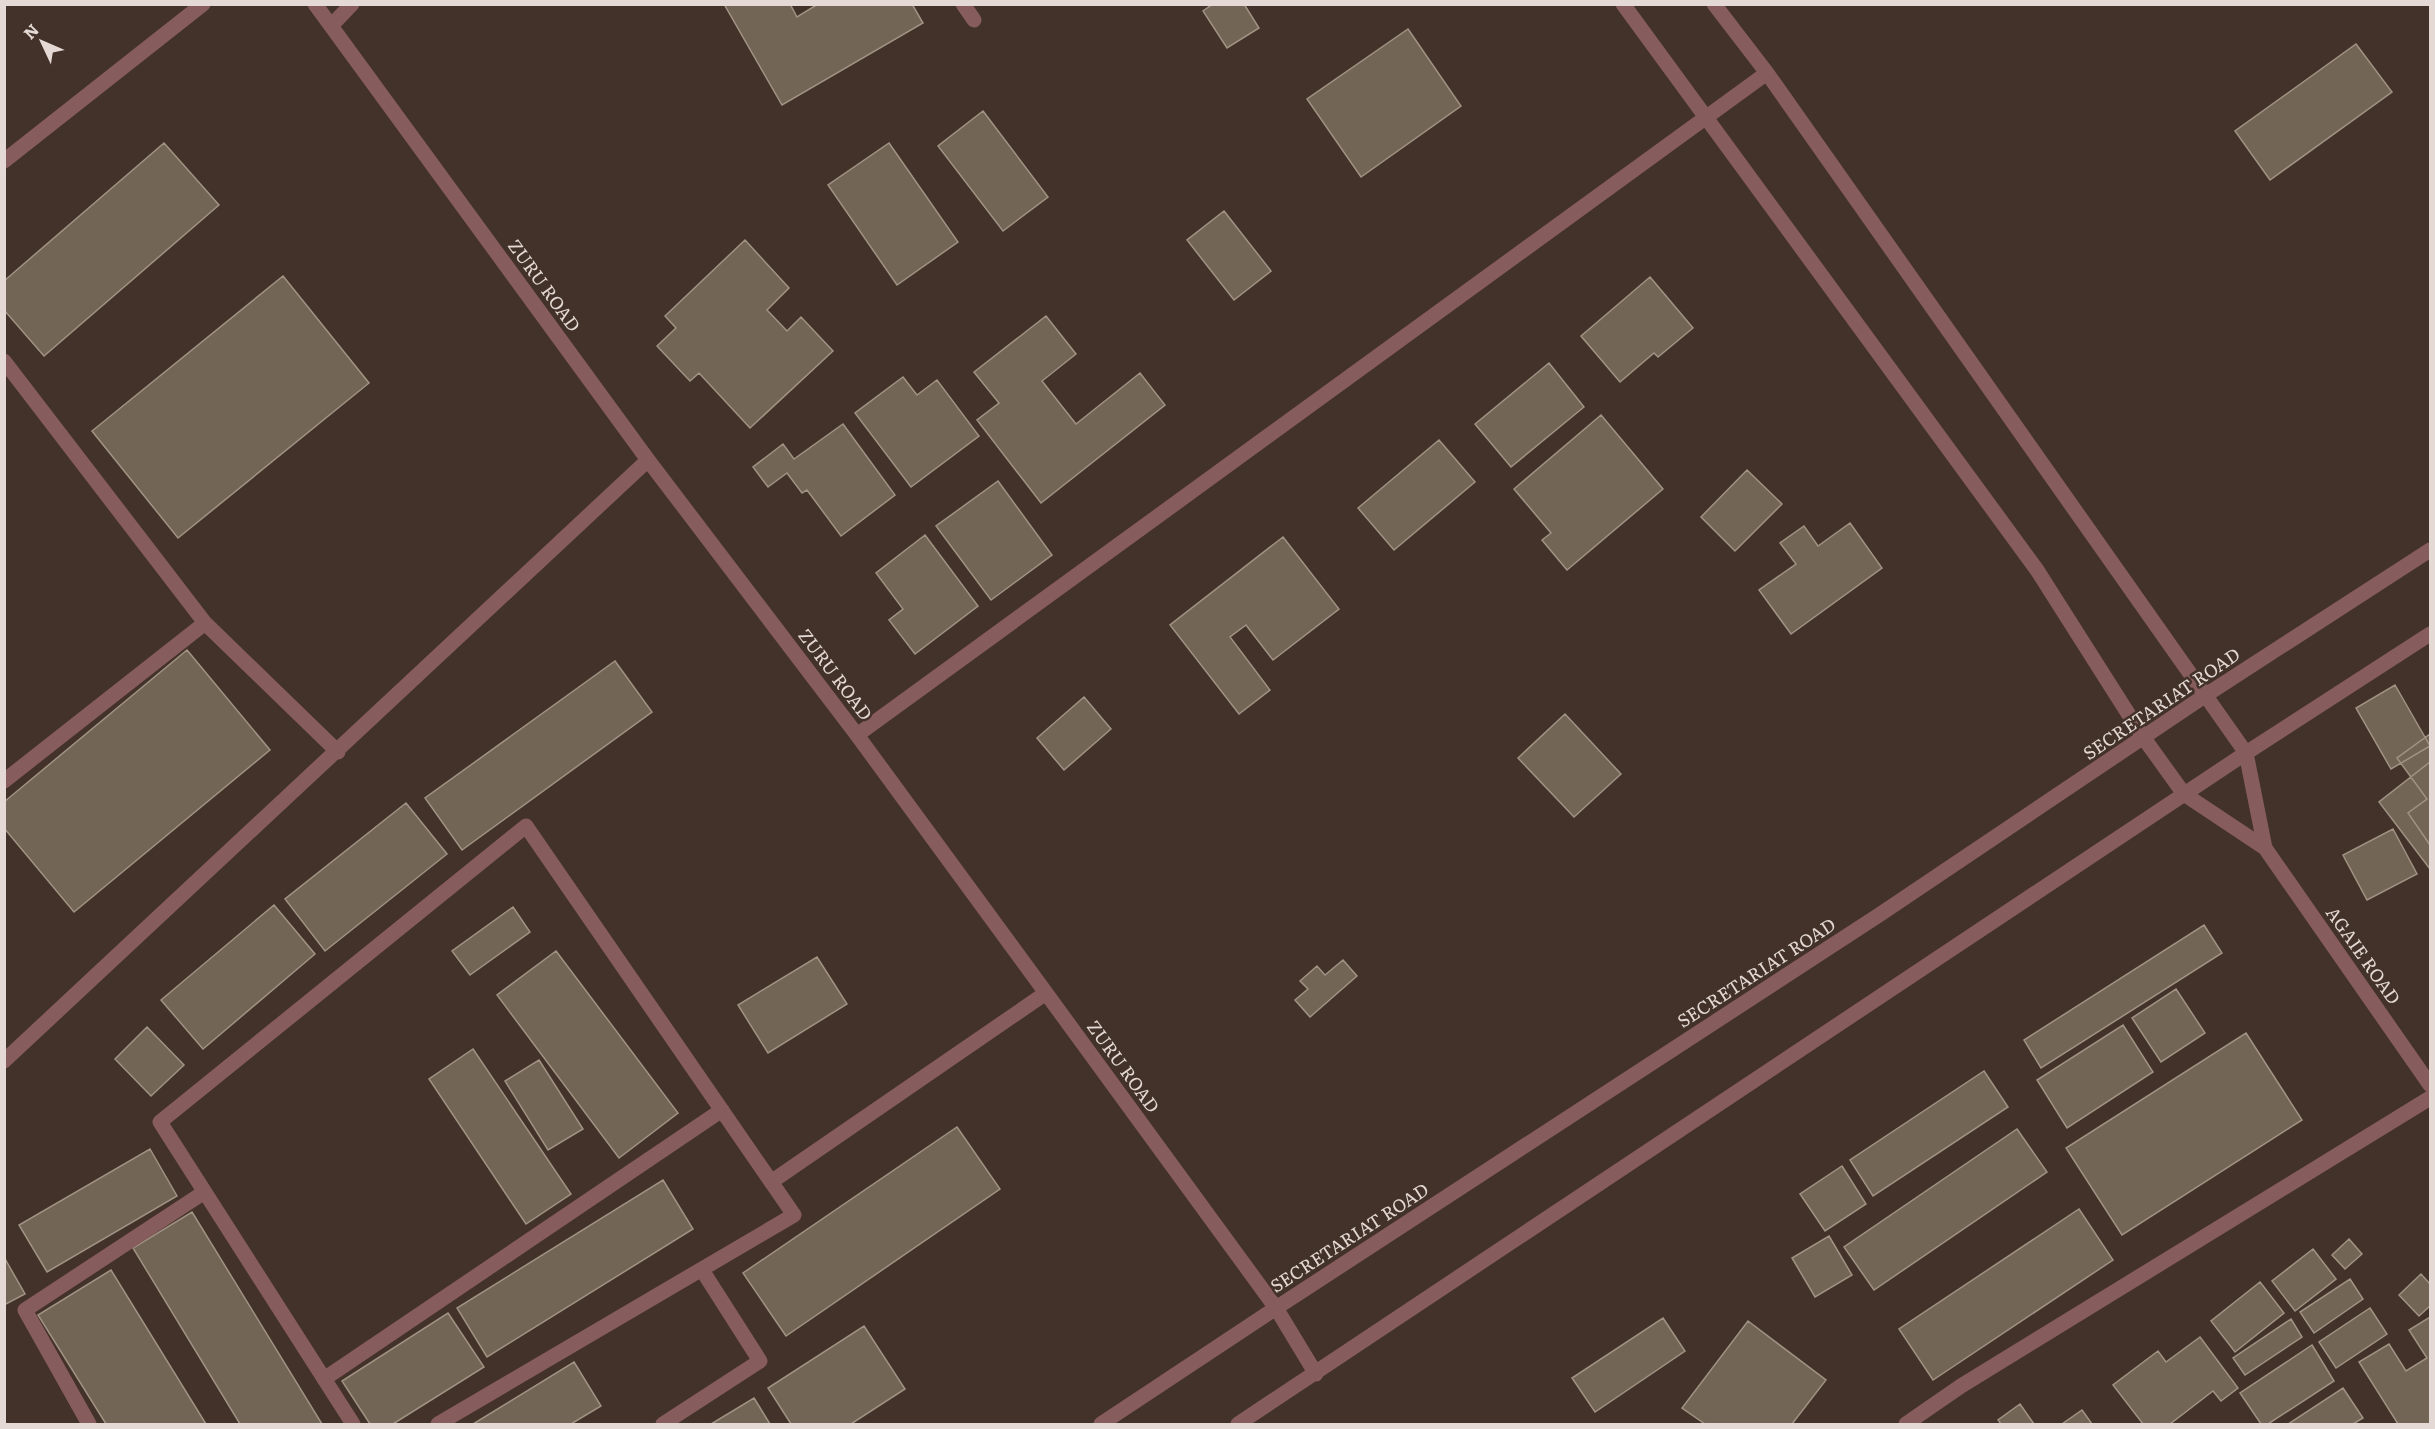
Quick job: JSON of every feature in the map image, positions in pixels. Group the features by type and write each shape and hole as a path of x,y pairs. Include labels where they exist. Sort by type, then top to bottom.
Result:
{"street":[{"path":"4,160 203,4"},
{"name":"ZURU ROAD","path":"315,4 648,460 857,735 1046,993 1276,1308 1317,1374"},
{"path":"332,26 352,4"},
{"path":"963,4 974,21"},
{"path":"1623,4 2037,570 2144,737 2184,794 2265,848"},
{"path":"1714,4 1767,73 2246,753 2265,848"},
{"path":"857,735 1767,73"},
{"path":"4,361 206,623 338,752"},
{"path":"4,1061 338,752 648,460"},
{"name":"SECRETARIAT ROAD","path":"1101,1425 1276,1308 1879,915 2206,694 2430,550"},
{"path":"4,781 206,623"},
{"path":"1238,1425 2184,794 2430,634"},
{"path":"353,1425 203,1193 160,1122 526,826 794,1215 438,1425"},
{"name":"AGAIE ROAD","path":"2265,848 2430,1085"},
{"path":"771,1182 1046,993"},
{"path":"1906,1425 1961,1386 2430,1098"},
{"path":"324,1379 722,1110"},
{"path":"89,1425 25,1310 203,1193"},
{"path":"663,1425 760,1361 702,1270"}],"building":[{"path":"724,4 790,4 797,17 818,4 912,4 923,23 782,105"},
{"path":"1213,4 1244,4 1259,28 1227,48 1203,11"},
{"path":"1408,29 1461,106 1361,177 1307,99"},
{"path":"2356,44 2392,92 2270,180 2235,131"},
{"path":"983,111 1048,197 1003,231 938,146"},
{"path":"164,143 219,205 44,356 4,310 4,281"},
{"path":"889,143 958,242 897,285 828,185"},
{"path":"1224,211 1271,271 1234,300 1187,240"},
{"path":"745,240 789,288 767,310 787,331 801,317 833,351 750,428 699,373 690,381 657,346 676,328 665,316"},
{"path":"283,276 369,383 178,538 92,431"},
{"path":"1650,277 1693,328 1658,357 1654,353 1620,382 1581,336"},
{"path":"1046,316 1076,354 1042,381 1076,424 1140,373 1165,405 1041,503 977,420 999,403 974,372"},
{"path":"1549,363 1584,407 1511,467 1475,424"},
{"path":"903,377 917,395 937,380 979,436 911,487 855,413"},
{"path":"1601,415 1663,489 1567,570 1542,540 1551,533 1514,489"},
{"path":"843,424 895,495 841,536 807,490 802,493 787,473 768,487 753,467 783,444 794,459"},
{"path":"1439,440 1475,482 1394,550 1358,508"},
{"path":"1747,470 1782,504 1735,551 1701,517"},
{"path":"998,481 1052,555 991,600 936,526"},
{"path":"1850,523 1882,568 1791,634 1759,590 1796,564 1780,543 1804,526 1818,546"},
{"path":"925,535 978,606 915,654 889,620 903,609 876,573"},
{"path":"1283,537 1339,609 1273,660 1246,625 1230,637 1270,690 1239,714 1170,625"},
{"path":"187,650 270,750 74,912 4,828 4,802"},
{"path":"615,661 652,712 462,850 425,798"},
{"path":"2395,685 2430,746 2391,769 2356,708"},
{"path":"1084,697 1111,729 1064,770 1037,738"},
{"path":"1565,714 1621,774 1574,817 1518,758"},
{"path":"2430,734 2430,845 2408,813 2427,799 2397,758"},
{"path":"2430,762 2430,869 2379,802"},
{"path":"406,803 447,854 325,951 285,899"},
{"path":"2393,829 2417,874 2367,900 2343,855"},
{"path":"274,905 315,954 203,1049 161,1000"},
{"path":"513,907 530,932 470,975 452,951"},
{"path":"2204,925 2222,953 2041,1068 2024,1040"},
{"path":"556,951 678,1113 619,1158 497,995"},
{"path":"817,957 847,1004 768,1053 738,1005"},
{"path":"1343,960 1357,976 1310,1017 1295,1000 1308,989 1300,981 1317,966 1325,975"},
{"path":"2176,989 2205,1033 2161,1062 2132,1018"},
{"path":"2123,1025 2153,1072 2067,1128 2037,1080"},
{"path":"147,1027 184,1065 151,1096 115,1059"},
{"path":"2246,1033 2302,1120 2122,1235 2066,1148"},
{"path":"473,1049 571,1194 526,1224 429,1079"},
{"path":"539,1060 583,1129 548,1150 505,1081"},
{"path":"1984,1071 2008,1107 1873,1196 1850,1160"},
{"path":"957,1127 1000,1189 786,1336 743,1273"},
{"path":"2017,1129 2047,1172 1874,1290 1844,1247"},
{"path":"150,1149 177,1196 47,1272 19,1225"},
{"path":"1842,1166 1866,1204 1825,1231 1800,1194"},
{"path":"663,1180 693,1229 487,1357 457,1308"},
{"path":"2079,1209 2113,1260 1933,1380 1899,1329"},
{"path":"192,1212 322,1424 240,1424 133,1248"},
{"path":"1829,1236 1852,1275 1815,1297 1792,1258"},
{"path":"2349,1239 2362,1254 2345,1269 2332,1255"},
{"path":"2313,1249 2336,1279 2295,1311 2272,1281"},
{"path":"4,1257 25,1294 4,1305"},
{"path":"111,1270 206,1424 106,1424 38,1315"},
{"path":"2421,1274 2430,1284 2430,1306 2419,1316 2399,1295"},
{"path":"2350,1279 2363,1299 2314,1333 2300,1312"},
{"path":"2260,1282 2284,1313 2235,1352 2211,1321"},
{"path":"2370,1308 2387,1334 2336,1368 2319,1342"},
{"path":"448,1313 484,1367 393,1424 370,1424 342,1381"},
{"path":"2430,1317 2430,1424 2398,1424 2359,1362 2389,1344 2406,1371 2427,1358 2409,1330"},
{"path":"1663,1318 1685,1351 1595,1412 1572,1378"},
{"path":"2291,1319 2302,1337 2245,1375 2233,1358"},
{"path":"1748,1321 1826,1380 1792,1424 1705,1424 1682,1408"},
{"path":"864,1326 905,1389 851,1424 791,1424 768,1388"},
{"path":"2200,1337 2238,1388 2221,1401 2213,1391 2170,1424 2143,1424 2113,1385 2158,1351 2166,1362"},
{"path":"2312,1345 2334,1381 2268,1424 2261,1424 2240,1393"},
{"path":"574,1362 601,1406 571,1424 473,1424"},
{"path":"2343,1388 2363,1418 2353,1424 2288,1424"},
{"path":"754,1398 770,1424 711,1424"},
{"path":"2020,1404 2034,1424 2001,1424 1998,1420"},
{"path":"2082,1410 2092,1424 2062,1424"}]}
